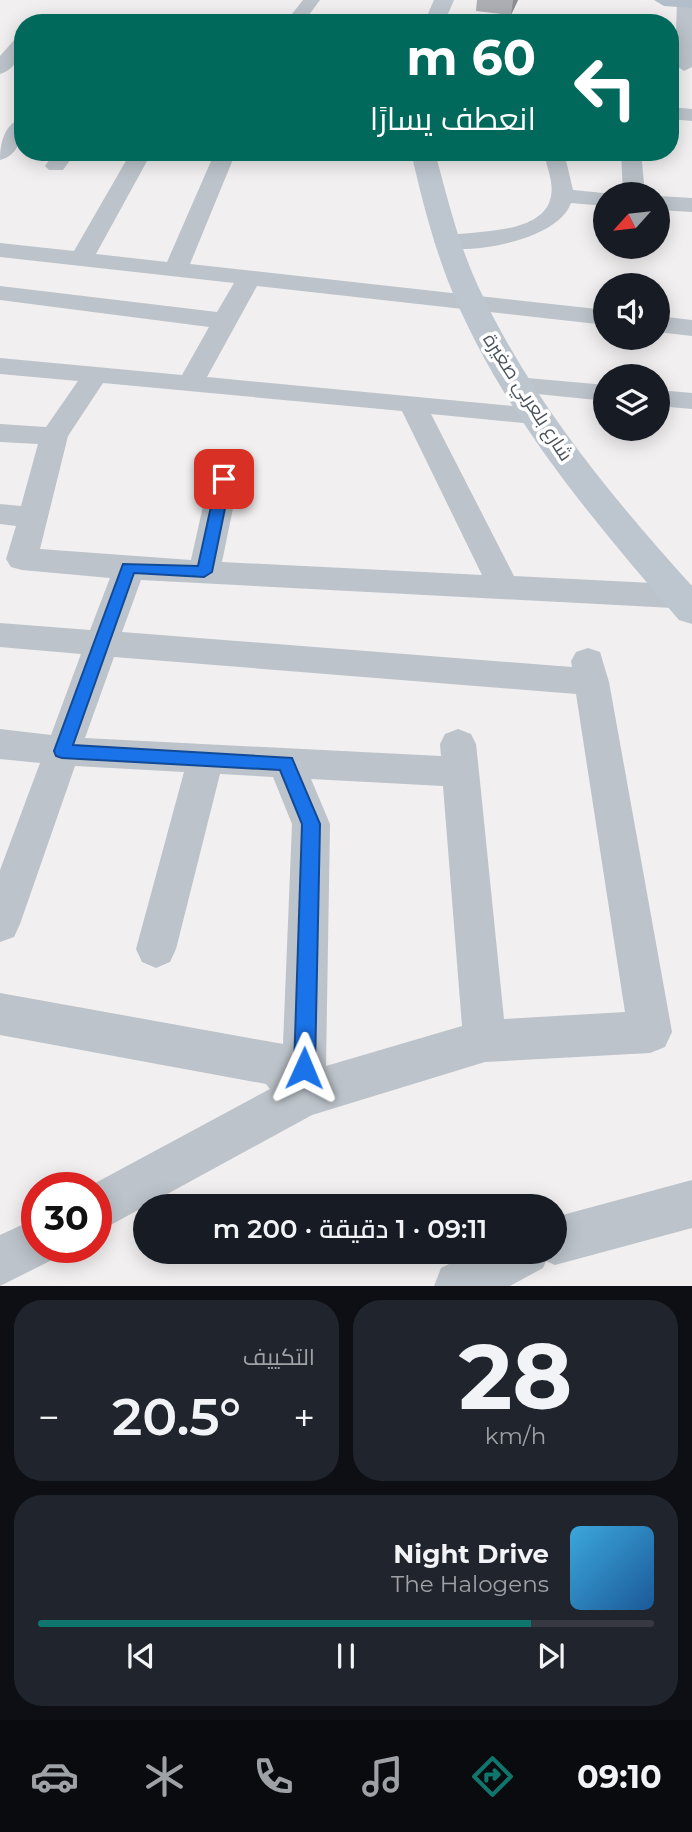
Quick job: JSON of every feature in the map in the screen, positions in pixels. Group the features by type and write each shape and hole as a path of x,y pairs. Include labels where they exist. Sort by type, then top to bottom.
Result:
{"main road":[{"path":"664,0 688,2"},
{"name":"شارع بلعربي صغيرة","path":"425,161 432,202 470,302 516,385 534,415 591,492 688,601"}],"street":[{"path":"301,14 312,0"},
{"path":"679,31 688,2"},
{"path":"0,68 14,51"},
{"path":"0,153 14,135"},
{"path":"82,258 137,161"},
{"path":"176,268 222,161"},
{"path":"446,242 514,235 555,213 562,196 556,161"},
{"path":"632,161 633,182"},
{"path":"562,196 593,198"},
{"path":"670,204 692,205"},
{"path":"0,250 593,316"},
{"path":"190,383 250,276"},
{"path":"0,293 225,321"},
{"path":"670,325 692,327"},
{"path":"0,366 534,415"},
{"path":"95,375 54,436 22,559 129,568 504,587 688,601"},
{"path":"516,385 593,392"},
{"path":"670,399 692,401"},
{"path":"412,404 504,587"},
{"path":"0,433 54,436"},
{"path":"204,572 224,479"},
{"path":"0,514 33,517"},
{"path":"0,924 10,870 62,751 129,568"},
{"path":"0,635 101,645 590,672 650,1032 485,1041 303,1095 112,1200"},
{"path":"0,744 62,751 286,763 460,758 485,1041"},
{"path":"156,949 206,759"},
{"path":"286,763 311,824 303,1095"},
{"path":"0,1014 278,1063 303,1095"},
{"path":"567,1238 692,1204"},
{"path":"459,1286 501,1264"}],"route":[{"path":"224,479 204,572 129,568 62,751 286,763 311,824 304,1068"}]}
